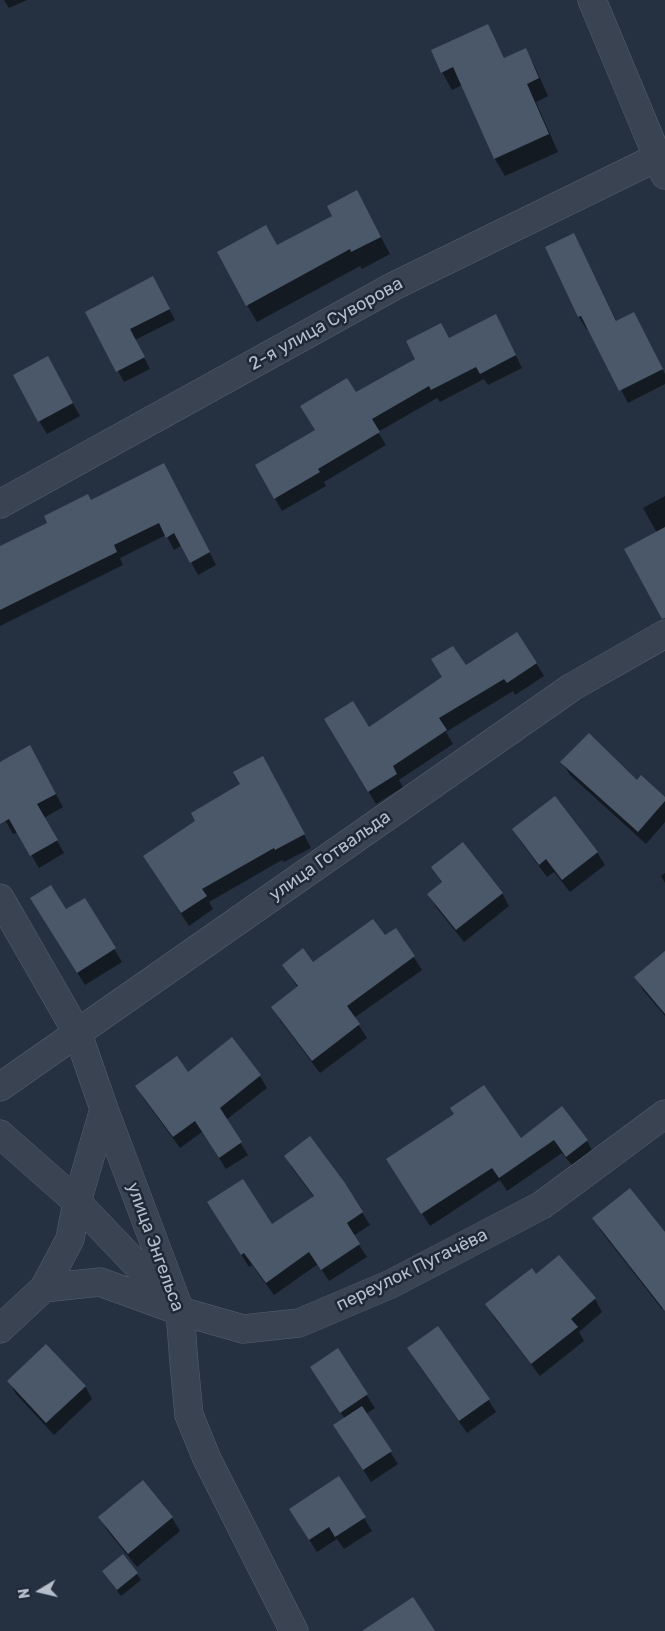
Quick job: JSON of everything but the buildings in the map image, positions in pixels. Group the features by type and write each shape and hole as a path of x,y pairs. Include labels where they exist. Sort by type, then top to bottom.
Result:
{"street":[{"path":"592,0 661,166"},
{"name":"2-я улица Суворова","path":"0,504 394,286 661,166"},
{"name":"улица Готвальда","path":"0,1087 572,687 665,634"},
{"name":"улица Энгельса","path":"0,898 78,1034 104,1109 180,1311 189,1415 208,1459 294,1631"},
{"path":"0,1330 44,1288 70,1239 77,1202 104,1109"},
{"name":"переулок Пугачёва","path":"44,1288 100,1282 180,1311 243,1329 299,1323 392,1284 542,1205 665,1114"},
{"path":"0,1134 77,1202 180,1311"}]}
